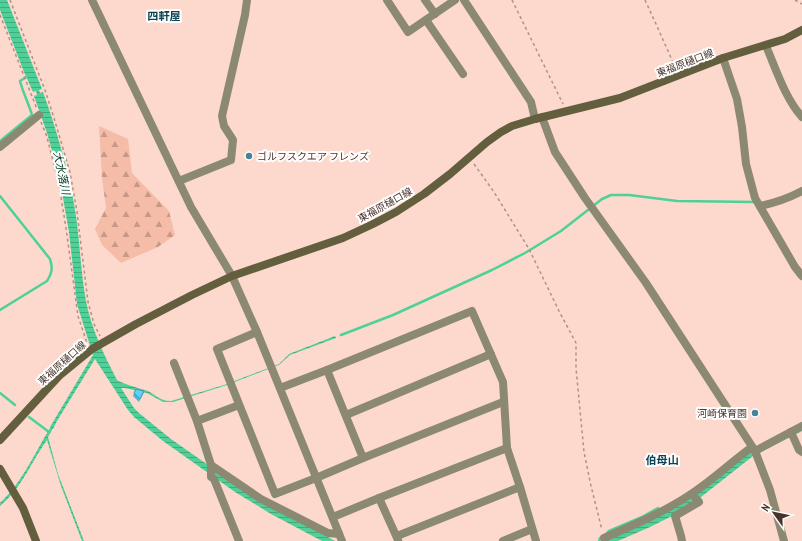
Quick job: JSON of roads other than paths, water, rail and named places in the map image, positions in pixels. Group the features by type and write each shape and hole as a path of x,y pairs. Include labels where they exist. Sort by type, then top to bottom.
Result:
{"main road":[{"name":"東福原樋口線","path":"0,440 59,376 90,349 178,302 232,276 343,238 396,212 424,194 487,142 512,126 538,118 620,98 723,58 785,39 802,30"},
{"path":"0,469 23,508 36,541"}],"street":[{"path":"92,0 191,208 232,276 257,332 341,537"},
{"path":"179,181 231,160 233,140 224,126 222,116 245,15 247,0"},
{"path":"387,0 408,32 455,0"},
{"path":"425,0 435,14"},
{"path":"464,0 531,102 555,152 585,198 646,283 732,414 753,449 770,490 784,541"},
{"path":"426,20 463,74"},
{"path":"766,46 790,101 799,109 802,117"},
{"path":"723,58 737,99 746,164 755,198 795,267 802,276"},
{"path":"0,147 39,115"},
{"path":"760,206 802,192"},
{"path":"280,388 472,311 503,382 507,448 536,541"},
{"path":"257,332 217,349 275,494 504,402"},
{"path":"346,415 491,354"},
{"path":"174,363 197,421 211,470 211,477 214,479 239,541"},
{"path":"327,370 363,458"},
{"path":"197,421 239,405"},
{"path":"605,539 694,497 753,449 802,426"},
{"path":"791,432 799,450 802,452"},
{"path":"333,517 507,448"},
{"path":"211,470 261,499 328,533 341,537"},
{"path":"379,498 398,539 520,487"},
{"path":"682,541 675,516 699,502 694,497"},
{"path":"503,541 532,529"}],"water":[{"name":"大水落川","path":"0,0 7,0 42,89 39,90 40,93 43,92 57,133 65,161 74,204 88,311 98,341 117,380 127,385 148,391 163,400 171,401 224,385 279,364 289,354 335,336 336,338 290,355 279,365 227,385 173,402 163,402 147,393 121,388 134,408 171,439 238,486 335,541 322,541 271,514 235,492 163,441 134,417 128,410 95,359 48,437 58,474 84,541 82,541 61,486 47,440 20,483 8,499 0,506 0,503 15,487 27,468 93,355 77,304 69,232 59,175 47,133 34,96 37,95 36,91 33,92 24,72 0,10"},
{"path":"802,428 802,431 753,456 696,501 672,516 618,541 603,541 652,518 744,455"}],"waterway":[{"path":"0,141 32,115 20,81 28,76"},
{"path":"341,335 393,315 492,270 525,253 561,231 602,199 611,195 629,195 677,201 755,202"},
{"path":"0,196 50,259 52,265 51,273 47,281 0,310"},
{"path":"0,393 15,405"},
{"path":"29,417 49,432"},
{"path":"606,534 609,531 642,517 658,508"},
{"path":"599,541 600,538 603,537"}],"place":[{"name":"ゴルフスクエア フレンズ","path":"249,156"},
{"name":"河崎保育園","path":"755,413"}],"district":[{"name":"四軒屋","path":"164,16"},
{"name":"伯母山","path":"662,460"}]}
